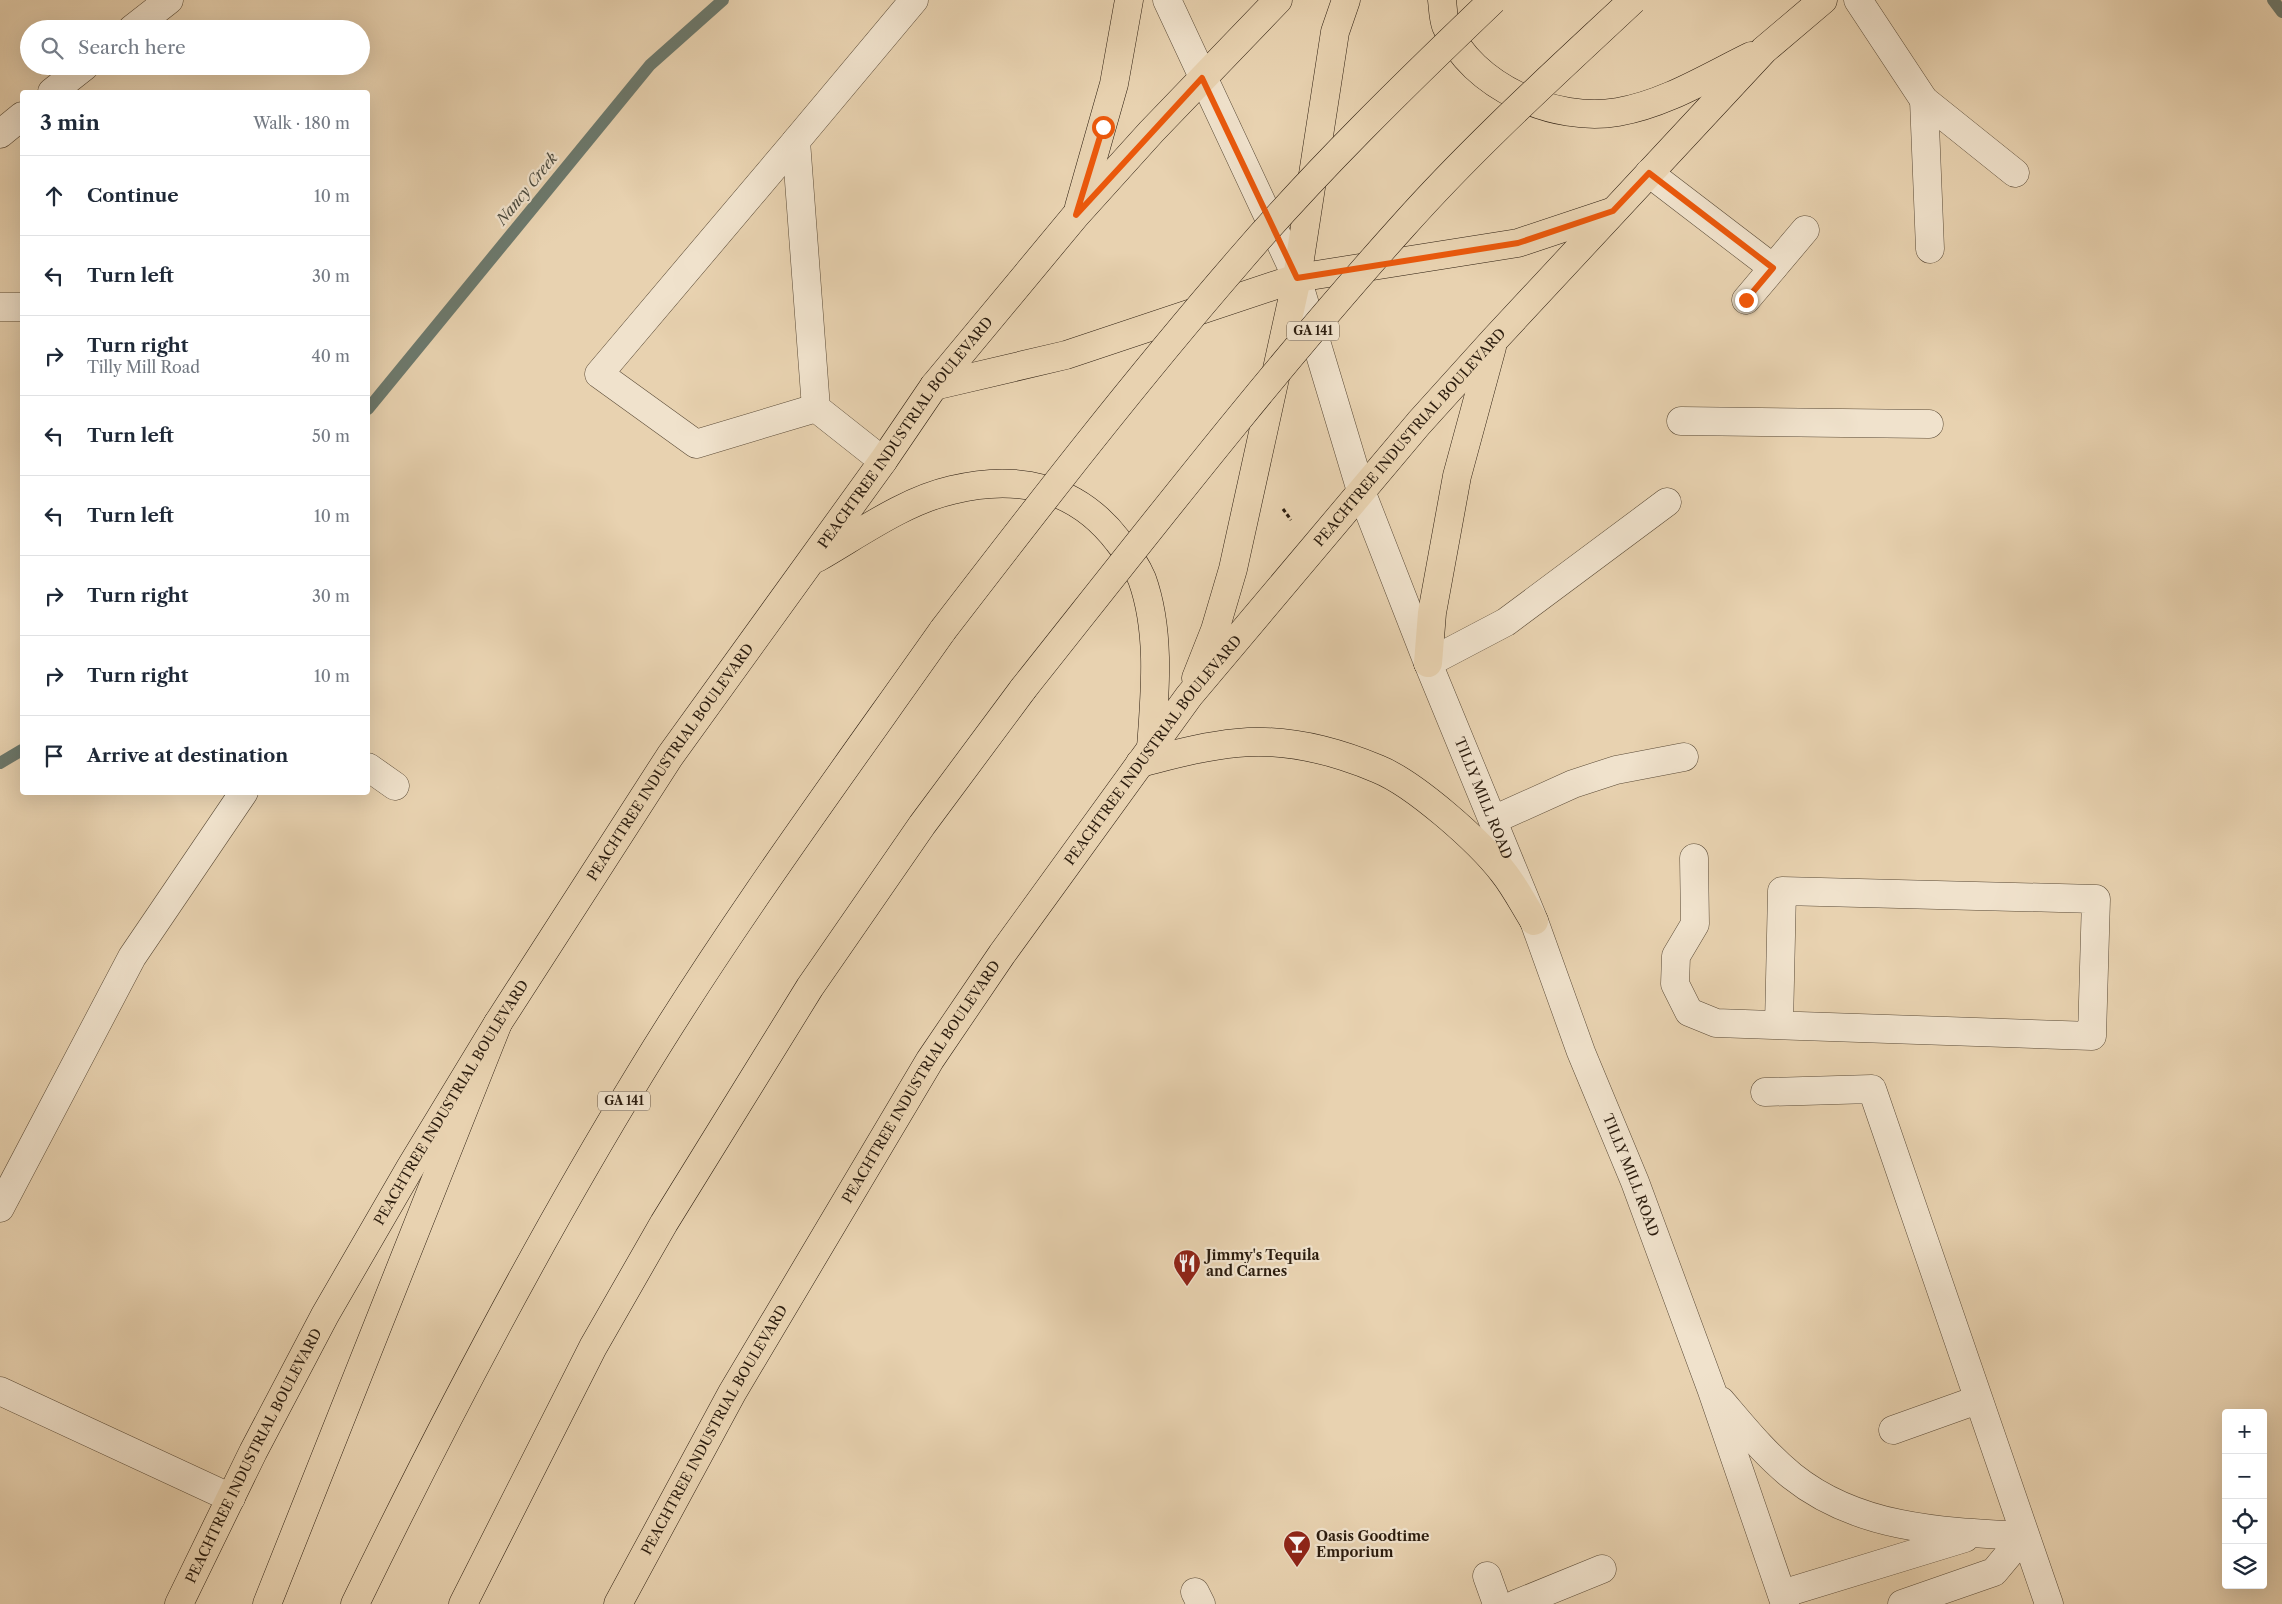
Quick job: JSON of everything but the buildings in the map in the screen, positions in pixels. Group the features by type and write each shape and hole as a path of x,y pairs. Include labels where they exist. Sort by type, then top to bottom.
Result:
{"main road":[{"path":"1076,215 1103,127 1124,33 1129,0"},
{"name":"PEACHTREE INDUSTRIAL BOULEVARD","path":"179,1604 325,1315 410,1168 498,1023 670,756 883,461 934,386 1076,215 1202,78 1278,0"},
{"path":"1189,696 1215,630 1233,569 1297,278 1335,32 1346,0"},
{"path":"1442,0 1446,25 1460,50 1477,68 1517,97 1550,109 1580,113 1616,113 1650,104 1764,50"},
{"name":"GA 141","path":"355,1604 420,1470 524,1272 640,1074 747,906 944,630 1085,446 1238,261 1387,101 1493,0"},
{"name":"GA 141","path":"463,1604 593,1346 664,1223 810,986 922,825 1022,689 1229,430 1402,227 1497,127 1633,0"},
{"name":"PEACHTREE INDUSTRIAL BOULEVARD","path":"618,1604 732,1393 930,1060 1002,954 1189,696 1361,491 1494,340 1764,50 1823,0"},
{"path":"934,386 1066,355 1297,278 1518,243 1613,211"},
{"path":"1428,663 1432,613 1457,476 1494,340"},
{"path":"810,561 907,507 959,488 987,482 1019,483 1047,489 1080,503 1106,525 1129,555 1142,579 1154,643 1155,682 1145,756 1229,744 1275,743 1312,748 1380,769 1412,788 1455,823 1503,872 1534,921"},
{"path":"267,1604 498,1023"}],"street":[{"path":"143,20 169,0"},
{"path":"816,408 696,444 600,374 914,0"},
{"name":"TILLY MILL ROAD","path":"1167,0 1297,278 1361,491 1428,663 1534,921 1581,1052 1635,1182 1712,1391 1783,1599"},
{"path":"1858,0 1924,100 2015,173"},
{"path":"55,90 74,75"},
{"path":"1924,100 1930,249"},
{"path":"0,134 20,118"},
{"path":"796,141 816,408 883,461"},
{"path":"1649,173 1773,268"},
{"path":"1746,300 1805,230"},
{"path":"0,307 20,307"},
{"path":"1681,421 1929,424"},
{"path":"1428,663 1506,622 1667,502"},
{"path":"1493,820 1573,784 1616,770 1684,757"},
{"path":"370,768 395,786"},
{"path":"0,1208 132,957 242,795"},
{"path":"1694,858 1695,924 1676,956 1675,984 1689,1012 1716,1023 2092,1036 2096,899 1782,891 1779,1025"},
{"path":"1765,1092 1872,1089 1977,1400 2049,1604"},
{"path":"0,1391 231,1498"},
{"path":"1712,1391 1772,1458 1793,1477 1831,1500 1874,1519 1920,1529 2024,1536"},
{"path":"1893,1430 1977,1400"},
{"path":"1783,1599 1978,1534"},
{"path":"1912,1602 1994,1572 2024,1536"},
{"path":"1516,1604 1602,1570"},
{"path":"1487,1576 1498,1604"}],"waterway":[{"name":"Nancy Creek","path":"370,407 650,65 723,0"},
{"path":"2273,0 2282,12"},
{"name":"Nancy Creek","path":"0,763 20,751"}],"place":[{"name":"Jimmy's Tequila and Carnes","path":"1187,1287"},
{"name":"Oasis Goodtime Emporium","path":"1297,1568"}],"route":[{"path":"1103,127 1076,215 1202,78 1297,278 1518,243 1613,211 1649,173 1773,268 1746,300"}]}
